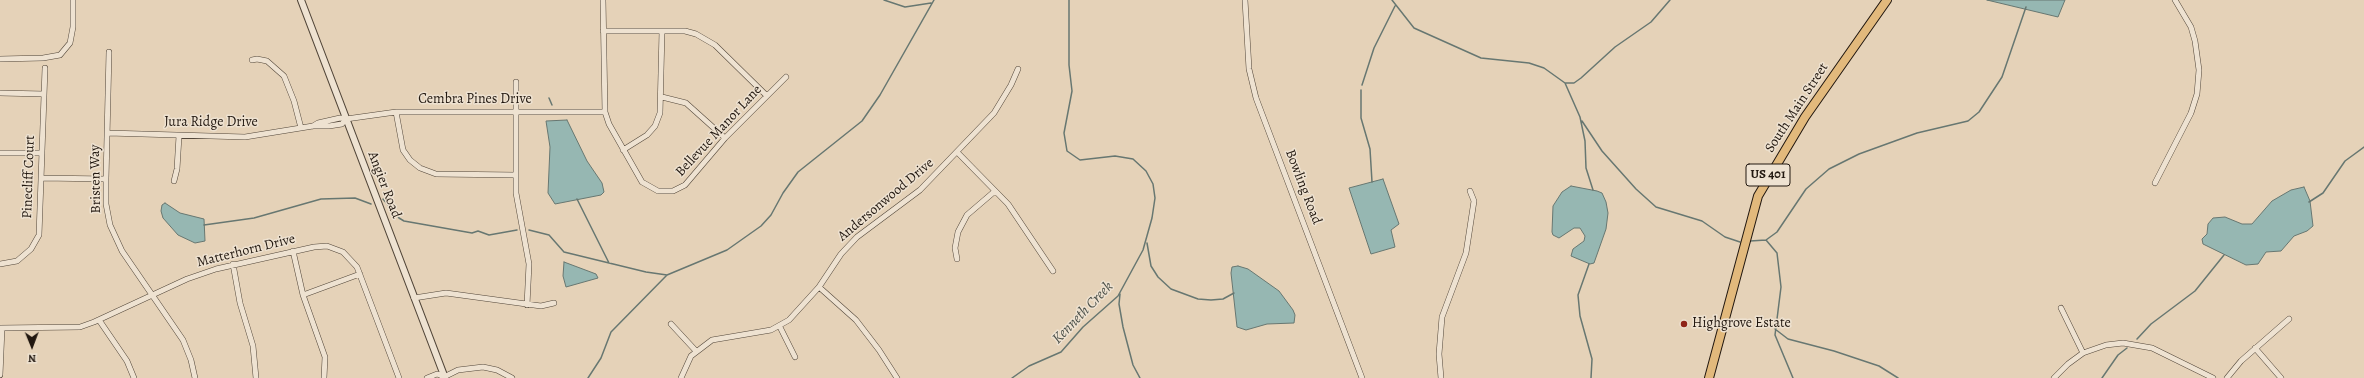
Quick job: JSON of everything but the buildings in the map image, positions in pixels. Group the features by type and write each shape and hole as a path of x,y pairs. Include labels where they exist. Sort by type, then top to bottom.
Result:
{"highway":[{"name":"South Main Street","path":"1709,378 1758,196 1805,117 1887,0"}],"street":[{"path":"0,59 43,58 60,55 70,43 73,27 73,0"},
{"name":"Angier Road","path":"301,0 443,377"},
{"name":"Bellevue Manor Lane","path":"603,0 605,112 609,124 642,182 658,191 666,192 679,189 685,185 725,138 786,77"},
{"name":"Bowling Road","path":"1245,0 1249,69 1256,98 1362,378"},
{"path":"2155,183 2191,113 2197,94 2199,70 2195,41 2191,27 2175,0"},
{"path":"603,31 685,31 704,37 715,45 767,96"},
{"path":"623,150 648,135 655,126 660,113 662,97 662,31"},
{"name":"Bristen Way","path":"109,52 106,179 108,214 116,239 186,344 195,378"},
{"path":"252,60 257,58 267,61 284,76 294,101 301,128"},
{"name":"Pinecliff Court","path":"0,264 17,261 31,249 39,236 45,68"},
{"name":"Andersonwood Drive","path":"681,378 686,364 696,351 720,337 780,327 794,316 819,287 837,260 857,237 920,190 958,153 994,113 1008,91 1018,69"},
{"path":"516,82 517,203 530,268 527,305"},
{"path":"0,93 44,94"},
{"path":"662,97 686,102 725,138"},
{"path":"396,112 403,150 410,160 420,168 436,174 516,175"},
{"name":"Cembra Pines Drive","path":"346,119 396,112 605,112"},
{"name":"Jura Ridge Drive","path":"108,133 245,137 313,126 328,120 340,118 346,119"},
{"path":"174,181 177,169 178,136"},
{"path":"0,153 42,153"},
{"path":"958,153 1008,204 1053,271"},
{"path":"42,178 106,179"},
{"path":"957,259 955,248 958,232 967,215 995,191"},
{"path":"1441,378 1439,354 1442,317 1466,253 1474,201 1470,191"},
{"name":"Matterhorn Drive","path":"1,328 69,328 99,320 193,277 233,264 318,246 335,248 350,258 360,274 399,378"},
{"path":"293,251 303,295 325,357 324,378"},
{"path":"233,264 240,303 253,346 256,378"},
{"path":"303,295 360,274"},
{"path":"819,287 856,320 879,350 897,378"},
{"path":"414,298 450,293 527,305 544,306 554,302"},
{"path":"2061,308 2083,353"},
{"path":"2227,378 2237,364 2289,319"},
{"path":"99,320 129,364 134,378"},
{"path":"671,324 696,351"},
{"path":"780,327 794,357"},
{"path":"0,375 1,328"},
{"path":"2054,378 2068,364 2083,353 2114,344 2144,345 2165,353 2213,378"},
{"path":"2255,348 2281,378"},
{"path":"427,378 437,374 443,377 458,370 483,367 497,370 512,378"}],"water":[{"path":"1987,0 2065,0 2058,17"},
{"path":"567,120 587,161 602,183 604,192 601,195 555,204 548,193 550,147 546,121"},
{"path":"1383,179 1399,224 1391,230 1395,247 1371,254 1349,188"},
{"path":"1571,186 1602,193 1606,202 1608,213 1606,229 1594,263 1590,264 1571,256 1573,249 1584,241 1585,236 1580,228 1574,228 1559,238 1553,235 1552,232 1553,206 1562,192"},
{"path":"2304,187 2310,201 2313,226 2307,231 2294,236 2281,251 2266,252 2258,264 2246,265 2203,244 2202,239 2207,234 2208,224 2213,218 2225,217 2242,224 2252,224 2272,201 2291,190"},
{"path":"165,203 180,213 204,219 205,241 195,243 178,235 163,218 161,211 162,205"},
{"path":"564,262 596,274 598,278 566,287 563,276"},
{"path":"1238,266 1248,269 1279,291 1293,310 1295,315 1294,323 1267,324 1246,330 1237,327 1231,273 1232,267"}],"waterway":[{"path":"884,0 905,7 931,3"},
{"path":"529,230 549,235 564,252 646,272 667,275 727,250 761,226 771,215 783,193 798,172 862,121 880,95 934,0"},
{"name":"Kenneth Creek","path":"1012,378 1029,366 1061,352 1083,327 1118,296 1143,250 1152,218 1155,198 1153,184 1146,171 1133,159 1115,156 1080,160 1067,151 1064,133 1072,91 1069,65 1069,0"},
{"path":"1392,0 1414,28 1481,58 1529,63 1544,68 1565,83 1580,117 1585,141 1586,168 1593,190"},
{"path":"1565,83 1574,83 1581,78 1615,47 1651,22 1670,0"},
{"path":"1362,85 1374,48 1395,6"},
{"path":"1766,240 1777,232 1806,189 1829,169 1859,154 1917,133 1968,121 1979,112 2002,77 2026,7"},
{"path":"1361,90 1361,118 1370,149 1372,182"},
{"path":"549,98 552,105"},
{"path":"1582,121 1602,151 1636,189 1656,207 1702,221 1725,237 1740,242"},
{"path":"2309,202 2323,193 2345,161 2364,147"},
{"path":"204,225 254,218 321,199 355,198 371,204"},
{"path":"383,199 399,218 404,221 472,233 478,231 489,235 517,230"},
{"path":"577,199 609,263"},
{"path":"1750,241 1766,240 1777,253 1781,287 1775,335 1793,378"},
{"path":"1147,243 1151,266 1158,277 1171,289 1198,299 1211,300 1223,299 1234,293"},
{"path":"2137,339 2151,324 2195,291 2224,255"},
{"path":"1589,264 1578,295 1580,316 1592,359 1591,378"},
{"path":"588,378 601,358 611,332 667,275"},
{"path":"1120,294 1119,304 1123,327 1133,365 1140,378"},
{"path":"1775,329 1788,339 1834,351 1879,366 1898,378"},
{"path":"2102,378 2118,355 2127,348"}],"place":[{"name":"Highgrove Estate","path":"1684,324"}]}
